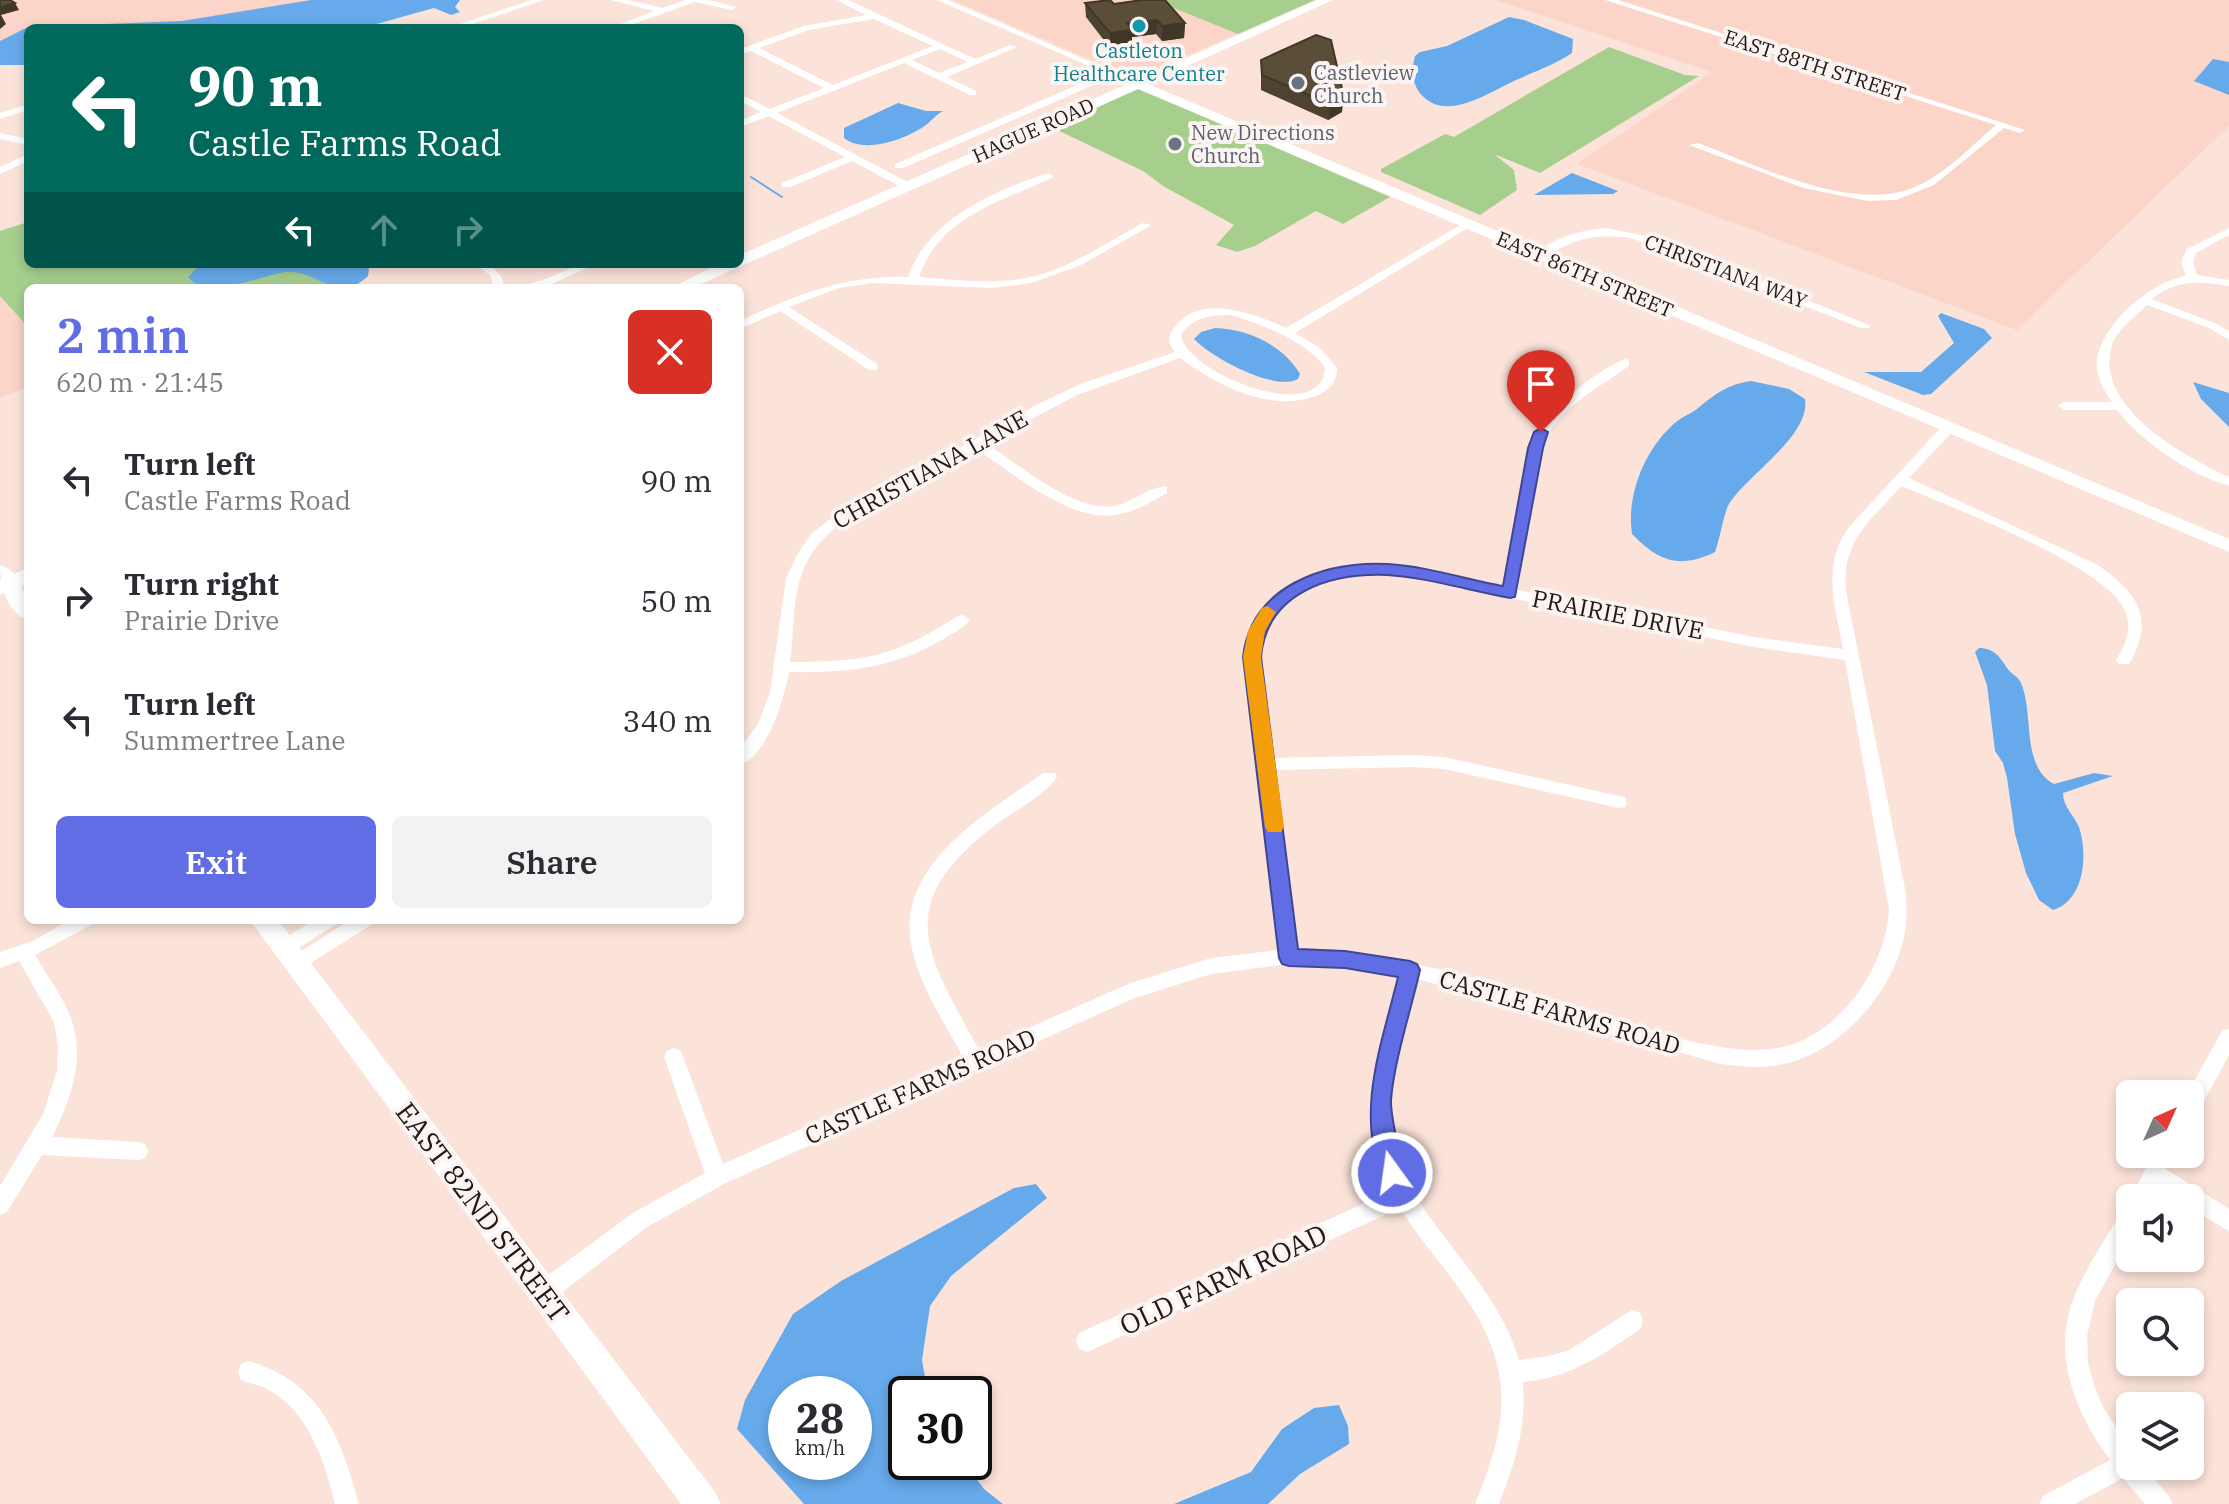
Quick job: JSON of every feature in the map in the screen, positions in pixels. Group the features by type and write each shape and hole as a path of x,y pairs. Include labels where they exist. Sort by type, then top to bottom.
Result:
{"main road":[{"path":"9,580 24,605"},
{"name":"EAST 82ND STREET","path":"266,924 703,1504"}],"street":[{"path":"465,24 540,0"},
{"path":"615,0 663,10"},
{"path":"625,24 695,0 732,7"},
{"path":"841,0 975,62"},
{"name":"EAST 86TH STREET","path":"941,0 2229,546"},
{"name":"HAGUE ROAD","path":"744,259 1327,0"},
{"name":"EAST 88TH STREET","path":"1609,0 2020,130"},
{"path":"744,51 807,28 875,16"},
{"path":"744,122 940,46"},
{"path":"938,77 1013,47"},
{"path":"752,48 832,88"},
{"path":"904,60 973,93"},
{"name":"HAGUE ROAD","path":"899,166 1111,74"},
{"path":"744,99 907,186"},
{"path":"0,116 24,108"},
{"path":"1694,145 1825,190 1859,197 1882,197 1906,194 1924,187 2002,125"},
{"path":"0,136 24,141"},
{"path":"786,185 853,157"},
{"path":"0,171 24,159"},
{"path":"912,280 922,251 944,229 1048,176"},
{"path":"1284,334 1467,224"},
{"path":"744,323 816,291 843,284 912,280 993,283 1032,280 1147,225"},
{"path":"2193,279 2187,262 2191,251 2229,231"},
{"name":"CHRISTIANA WAY","path":"1540,255 1563,239 1578,235 1599,232 1628,234 1651,240 1865,326"},
{"path":"486,268 498,277 499,284"},
{"path":"539,284 580,268"},
{"path":"688,284 723,268"},
{"path":"2229,283 2193,279 2158,287 2113,333 2103,354 2105,377 2121,406 2156,439 2229,482"},
{"path":"2144,300 2213,326 2229,336"},
{"path":"780,306 873,367"},
{"path":"1207,313 1241,314 1327,359 1332,371 1323,387 1293,398 1261,396 1183,353 1175,341 1179,328 1190,319 1207,313"},
{"name":"CHRISTIANA LANE","path":"744,754 771,717 780,688 791,584 813,540 851,508 927,472 1061,397 1183,353"},
{"path":"1510,593 1535,448 1541,432 1554,416 1625,363"},
{"path":"2064,406 2121,406"},
{"name":"CASTLE FARMS ROAD","path":"544,1292 640,1220 717,1177 1128,992 1173,976 1227,963 1289,958 1345,959 1410,970 1719,1056 1753,1059 1785,1055 1813,1046 1831,1035 1845,1023 1884,971 1894,949 1899,919 1897,894 1837,579 1839,556 1849,535 1948,428"},
{"path":"976,443 1068,503 1088,510 1128,509 1162,490"},
{"path":"1901,480 2079,560 2105,578 2128,602 2137,623 2136,642 2124,660"},
{"name":"PRAIRIE DRIVE","path":"1289,958 1252,657 1253,643 1265,615 1286,594 1324,576 1369,569 1406,572 1754,642 1852,656"},
{"path":"782,667 852,667 878,663 915,651 963,620"},
{"path":"1267,764 1444,763 1619,802"},
{"path":"975,1061 921,951 917,926 919,906 928,882 948,855 1049,777"},
{"path":"0,960 24,952 77,924"},
{"path":"289,956 325,924"},
{"path":"289,956 357,924"},
{"path":"0,1205 62,1094 69,1065 69,1045 63,1021 24,952"},
{"path":"1410,970 1380,1106 1387,1156 1403,1196 1488,1309 1507,1353 1515,1400 1510,1448 1487,1504"},
{"path":"2204,1083 2229,1037"},
{"path":"674,1057 717,1177"},
{"path":"36,1145 138,1151"},
{"path":"2148,1184 2157,1168"},
{"path":"2154,1173 2229,1221"},
{"name":"OLD FARM ROAD","path":"1087,1341 1403,1196"},
{"path":"2116,1243 2084,1302 2076,1334 2085,1391 2104,1433 2116,1450"},
{"path":"1511,1372 1553,1369 1568,1364 1632,1321"},
{"path":"249,1372 270,1378 290,1391 309,1414 333,1455 347,1504"},
{"path":"2051,1504 2116,1469"},
{"path":"2140,1480 2161,1504"}],"shaded area":[{"path":"0,0 318,0 178,24 24,24 24,31 0,50"},
{"path":"953,0 1311,0 1145,75 1129,76"},
{"path":"1495,0 2229,0 2229,126 2017,330 1577,164 1712,72"},
{"path":"0,296 24,323 24,389 0,398"}],"green space":[{"path":"1154,0 1315,0 1238,34"},
{"path":"1609,47 1685,75 1699,76 1540,173 1494,154 1514,170 1517,190 1480,215 1381,172 1381,169 1445,134 1454,137"},
{"path":"1139,88 1390,197 1343,224 1316,211 1255,246 1237,252 1216,245 1234,225 1163,186 1143,171 1053,128"},
{"path":"24,223 24,268 322,268 340,284 24,284 24,323 0,296 0,231"}],"water":[{"path":"311,0 460,0 455,7 460,12 451,15 434,8 376,24 105,24 182,21"},
{"path":"1509,17 1573,39 1572,53 1467,103 1441,106 1419,92 1413,74 1415,56 1447,46"},
{"path":"24,29 24,65 0,65 0,41"},
{"path":"2213,59 2229,62 2229,95 2194,81"},
{"path":"898,103 926,111 943,111 923,127 884,143 862,145 844,138 844,128"},
{"path":"1572,173 1618,191 1613,194 1534,195"},
{"path":"197,268 369,269 368,276 357,284 329,284 296,272 239,284 197,284 188,277"},
{"path":"1941,313 1984,329 1992,338 1931,394 1923,395 1864,372 1921,372 1954,343 1938,316"},
{"path":"1215,328 1264,340 1293,364 1300,374 1298,379 1274,381 1243,371 1214,355 1194,339 1201,332"},
{"path":"1751,381 1789,389 1805,399 1804,413 1798,426 1789,440 1729,504 1715,552 1680,561 1651,551 1632,534 1631,519 1635,488 1655,445 1678,420 1722,390"},
{"path":"2193,382 2229,393 2229,427 2201,399"},
{"path":"1979,648 1996,654 2020,681 2027,707 2032,751 2043,776 2054,784 2094,773 2113,776 2063,793 2079,827 2083,862 2078,886 2072,897 2053,910 2039,900 2026,873 2015,834 2007,778 2003,763 1995,751 1987,685 1975,652"},
{"path":"1036,1184 1047,1198 951,1276 930,1306 922,1360 925,1376 888,1376 888,1480 977,1480 1003,1504 804,1504 783,1480 872,1480 872,1376 768,1376 768,1464 737,1429 745,1400 793,1314 841,1281 1014,1188"},
{"path":"1339,1405 1348,1426 1349,1444 1300,1474 1268,1504 1174,1504 1251,1472 1282,1429 1314,1408"}],"building":[{"path":"0,0 10,0 15,3 0,7"},
{"path":"1110,0 1114,4 1165,0 1185,23 1162,26 1157,20 1127,23 1132,30 1110,33 1085,3"},
{"path":"1316,35 1331,40 1344,97 1330,104 1262,75 1261,60"}],"waterway":[{"path":"751,177 782,197"}],"slow traffic":[{"path":"1267,612 1256,631 1252,657 1275,827"}],"place":[{"name":"Castleton Healthcare Center","path":"1139,26"},
{"name":"Castleview Church","path":"1298,83"},
{"name":"New Directions Church","path":"1175,144"}],"route":[{"path":"1392,1173 1380,1125 1380,1098 1410,970 1345,959 1289,958 1252,657 1253,643 1262,619 1278,601 1308,582 1335,573 1358,570 1406,572 1510,593 1535,448 1541,432"}]}
